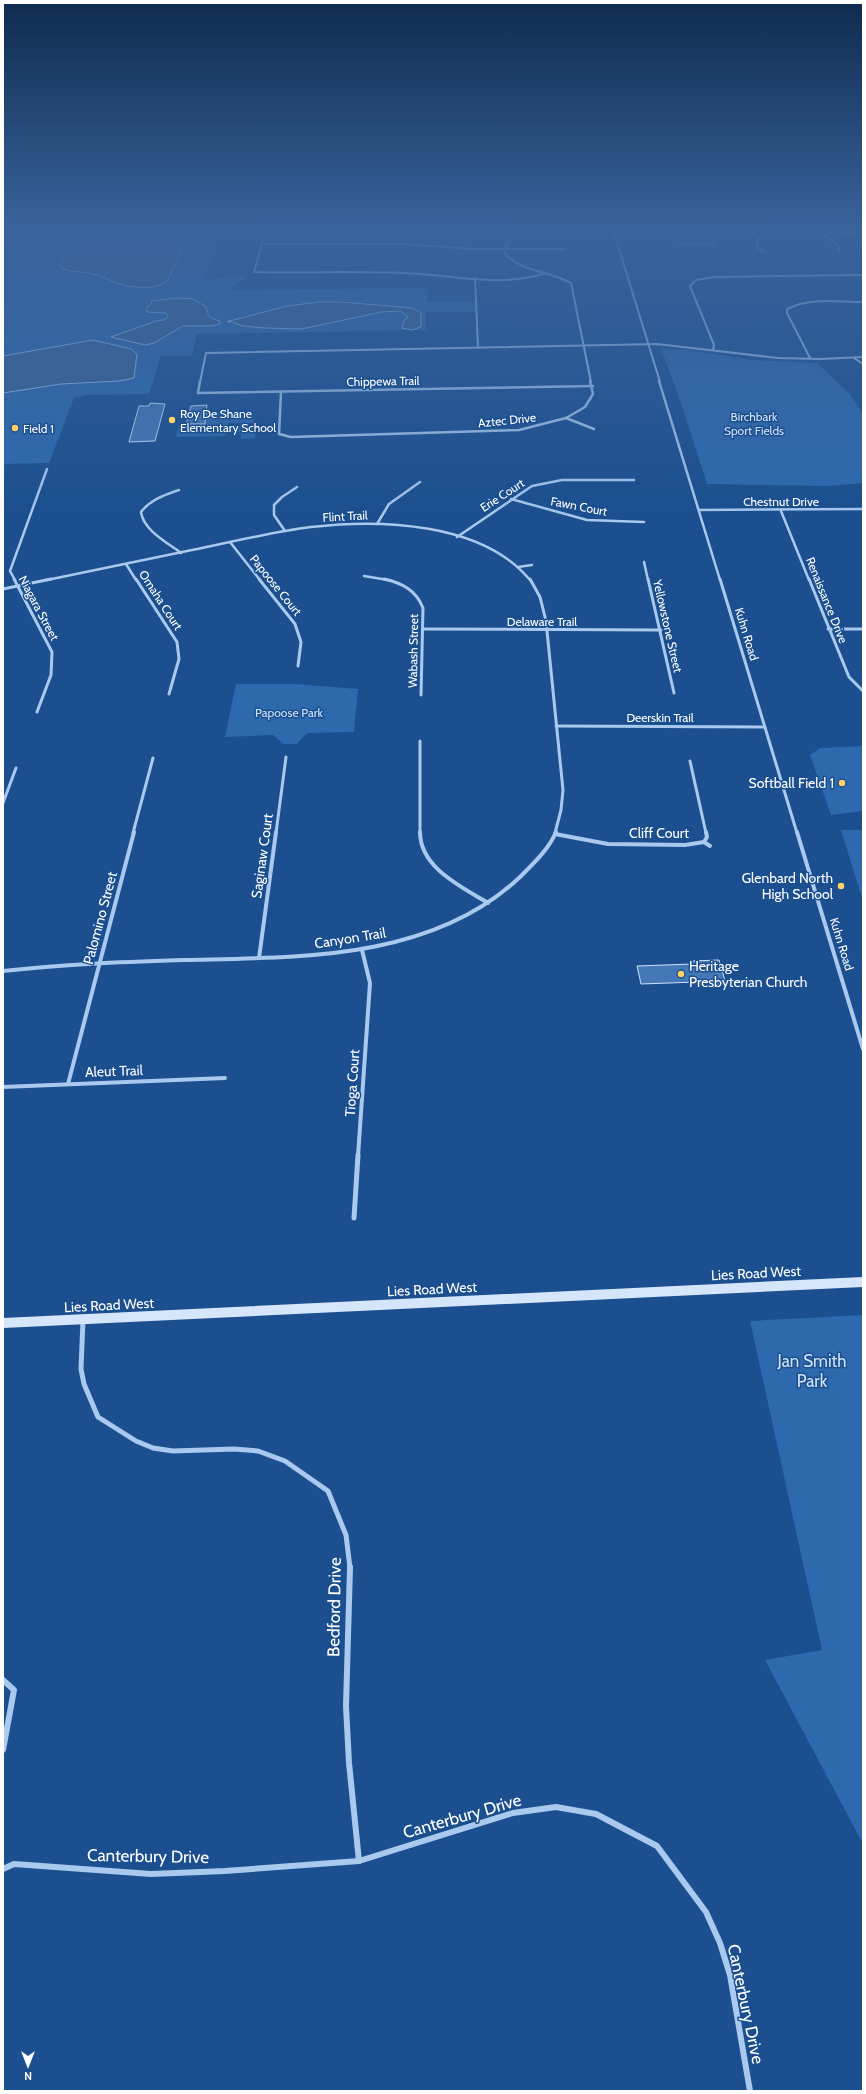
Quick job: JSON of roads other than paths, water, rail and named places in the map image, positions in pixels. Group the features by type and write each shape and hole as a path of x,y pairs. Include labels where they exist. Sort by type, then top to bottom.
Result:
{"street":[{"path":"477,324 478,348 678,345 761,357 863,357"},
{"path":"579,324 593,386"},
{"name":"Kuhn Road","path":"642,324 863,1048"},
{"path":"705,324 714,345 713,350"},
{"path":"792,324 810,358"},
{"name":"Chippewa Trail","path":"478,348 206,353 198,393 593,386"},
{"path":"854,357 863,364"},
{"name":"Aztec Drive","path":"281,392 279,434 291,437 502,432 534,428 566,418 590,402 593,394 593,386"},
{"path":"566,418 594,429"},
{"name":"Niagara Street","path":"37,712 52,675 54,661 52,652 10,571 47,468"},
{"name":"Erie Court","path":"457,537 532,486 549,482 575,480 634,480"},
{"path":"377,524 381,510 386,505 420,482"},
{"path":"285,531 273,514 272,508 278,499 297,487"},
{"path":"179,490 152,500 144,507 140,516 141,520 147,527 181,553"},
{"name":"Fawn Court","path":"511,499 587,520 644,522"},
{"name":"Chestnut Drive","path":"699,510 781,511 863,509"},
{"name":"Renaissance Drive","path":"781,511 850,681 863,691"},
{"name":"Flint Trail","path":"3,589 285,531 328,525 377,524 422,529 457,537 494,551 518,567 534,586 540,596 543,605 556,726"},
{"name":"Papoose Court","path":"230,542 295,624 302,642 298,666"},
{"name":"Yellowstone Street","path":"644,562 661,630 674,693"},
{"name":"Omaha Court","path":"126,564 177,642 179,659 169,694"},
{"path":"518,567 532,565"},
{"name":"Wabash Street","path":"364,576 394,581 416,593 423,608 422,695"},
{"name":"Delaware Trail","path":"423,629 661,630"},
{"path":"828,629 863,629"},
{"name":"Deerskin Trail","path":"556,726 765,727"},
{"name":"Canyon Trail","path":"3,971 100,962 258,958 314,955 362,950 420,934 444,925 488,903 522,875 555,834 563,795 556,726"},
{"path":"420,741 420,838 422,849 426,858 439,870 488,903"},
{"name":"Saginaw Court","path":"258,958 286,757"},
{"name":"Palomino Street","path":"68,1084 153,758"},
{"name":"Cliff Court","path":"555,834 608,844 684,845 704,842 707,837 690,761"},
{"path":"3,803 16,768"},
{"path":"704,842 710,846"},
{"name":"Tioga Court","path":"354,1218 370,983 362,950"},
{"name":"Aleut Trail","path":"3,1087 225,1078"},
{"name":"Lies Road West","path":"3,1323 863,1282"},
{"name":"Bedford Drive","path":"83,1320 81,1369 84,1384 98,1417 136,1442 153,1448 173,1451 234,1448 258,1451 285,1461 328,1491 346,1534 350,1560 346,1706 349,1763 359,1861"},
{"path":"3,1680 14,1690 3,1750"},
{"name":"Canterbury Drive","path":"3,1869 14,1864 152,1874 225,1871 359,1861 513,1813 556,1807 596,1814 657,1846 706,1912 720,1943 730,1975 750,2091"}],"place":[{"name":"Roy De Shane Elementary School","path":"172,420"},
{"name":"Field 1","path":"15,428"},
{"name":"Softball Field 1","path":"842,783"},
{"name":"Glenbard North High School","path":"841,886"},
{"name":"Heritage Presbyterian Church","path":"681,974"}],"park label":[{"name":"Birchbark Sport Fields","path":"754,423"},
{"name":"Papoose Park","path":"289,712"},
{"name":"Jan Smith Park","path":"812,1371"}]}
